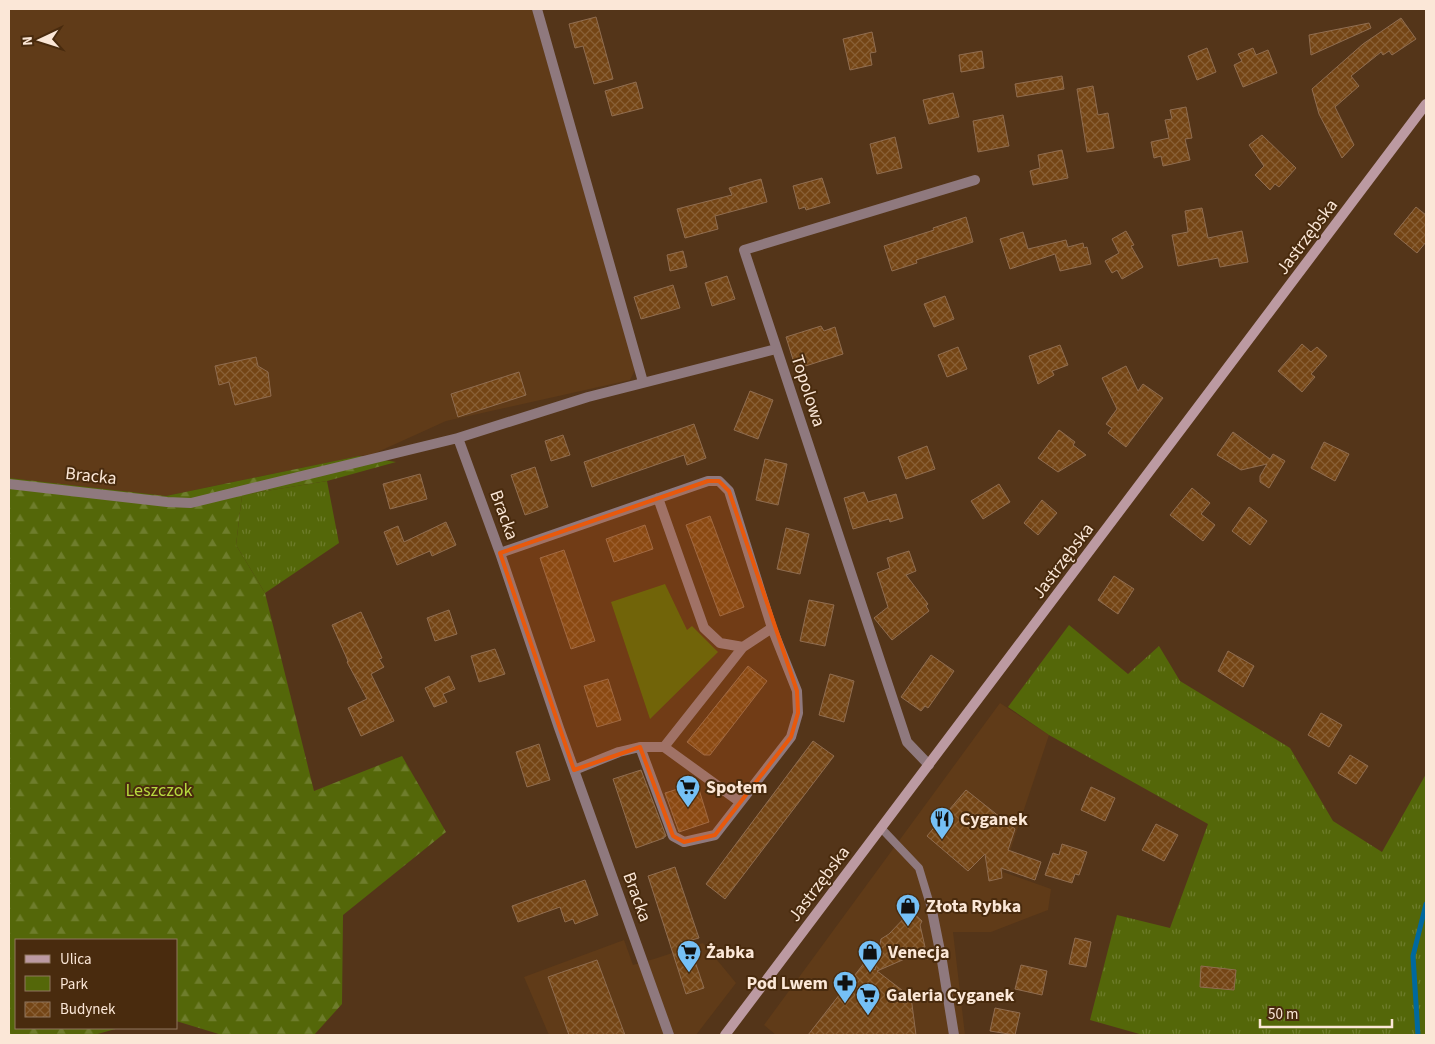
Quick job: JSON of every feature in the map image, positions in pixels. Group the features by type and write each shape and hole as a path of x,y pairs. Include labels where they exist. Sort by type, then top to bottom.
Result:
{"main road":[{"name":"Jastrzębska","path":"725,1035 1426,104"}],"street":[{"path":"537,9 643,382"},
{"name":"Topolowa","path":"929,765 907,742 744,250 976,180"},
{"path":"458,438 588,397 776,349"},
{"name":"Bracka","path":"9,484 167,502 191,502 458,438 669,1035"},
{"path":"500,553 708,481 719,481 729,491 772,628 796,691 798,713 792,736 715,835 684,842 673,836 640,746"},
{"path":"658,498 704,628 720,643 743,647"},
{"path":"664,747 743,647 772,628"},
{"path":"574,770 619,752 640,746 664,747 740,802"},
{"path":"932,911 954,1035"}],"lane":[{"path":"881,828 918,868 932,911"}],"highlighted area":[{"path":"708,481 719,481 729,491 797,691 798,713 791,737 715,835 684,842 673,836 640,747 574,770 500,553"}],"shaded area":[{"path":"9,9 532,9 635,370 630,380 446,421 371,455 166,496 9,478"},
{"path":"1000,703 1049,735 1003,872 1051,889 1048,910 991,932 953,932 965,1035 776,1035 764,1025"},
{"path":"624,940 633,965 703,943 736,983 696,1035 549,1035 524,977"}],"green space":[{"name":"Leszczok","path":"359,456 396,462 327,481 242,495 236,545 265,593 314,791 402,756 446,832 343,915 342,1004 314,1035 222,1035 178,1022 178,939 15,939 15,1029 115,1029 94,1035 9,1035 9,478 166,496"},
{"path":"327,481 339,543 265,593 236,545 242,495"},
{"path":"665,584 687,630 692,626 718,652 650,719 611,602"},
{"path":"1069,625 1128,674 1159,646 1180,681 1290,748 1333,821 1382,852 1426,774 1426,1035 1143,1035 1090,1020 1117,915 1170,928 1208,824 1049,735 1008,707"}],"building":[{"path":"596,17 613,79 594,84 583,46 575,48 569,24"},
{"path":"1401,18 1416,39 1392,55 1389,51 1383,55 1381,52 1351,76 1359,86 1335,107 1354,145 1342,158 1319,114 1312,89 1363,44"},
{"path":"1369,23 1371,28 1311,55 1309,35"},
{"path":"872,32 876,52 870,53 872,65 850,70 843,39"},
{"path":"1207,48 1216,72 1197,80 1188,56"},
{"path":"1253,48 1256,55 1268,50 1277,73 1243,87 1234,65 1242,61 1238,54"},
{"path":"982,51 984,68 961,72 959,55"},
{"path":"1062,76 1064,89 1017,97 1015,84"},
{"path":"636,82 643,108 612,116 605,91"},
{"path":"1093,86 1098,115 1108,113 1114,148 1087,152 1077,89"},
{"path":"953,93 959,117 929,124 923,100"},
{"path":"1186,107 1192,138 1185,139 1190,160 1163,166 1161,156 1154,158 1151,142 1169,138 1165,120 1172,119 1170,110"},
{"path":"1003,115 1009,146 978,152 973,121"},
{"path":"1262,135 1296,168 1279,187 1275,184 1270,190 1255,175 1264,166 1249,145"},
{"path":"895,137 902,168 877,174 870,144"},
{"path":"1062,150 1068,178 1033,185 1030,171 1040,168 1038,155"},
{"path":"822,178 830,203 806,210 805,207 799,209 793,186"},
{"path":"761,179 767,202 715,216 718,229 685,238 677,209 732,195 729,188"},
{"path":"1416,207 1426,215 1426,242 1417,253 1394,234"},
{"path":"1202,208 1208,238 1242,231 1248,262 1220,267 1218,258 1178,266 1172,235 1188,232 1185,211"},
{"path":"966,217 973,242 916,260 917,263 892,271 884,246 934,230 933,228"},
{"path":"1126,231 1134,245 1131,246 1143,267 1122,279 1117,270 1112,273 1105,261 1119,253 1112,239"},
{"path":"1023,232 1028,249 1066,240 1068,247 1083,243 1084,248 1087,247 1091,264 1060,271 1055,254 1010,269 1000,239"},
{"path":"683,251 687,267 670,271 667,255"},
{"path":"727,276 735,299 712,306 705,283"},
{"path":"673,285 680,308 641,319 634,297"},
{"path":"945,296 954,319 934,327 924,304"},
{"path":"821,326 824,331 835,327 843,354 796,369 786,337"},
{"path":"1302,344 1311,352 1317,347 1327,356 1311,374 1315,377 1302,392 1278,371"},
{"path":"1060,345 1068,365 1052,371 1054,375 1038,384 1029,356"},
{"path":"958,347 967,369 947,377 938,355"},
{"path":"256,357 258,366 268,372 271,396 235,405 229,382 219,385 215,366"},
{"path":"1126,366 1138,391 1143,384 1163,398 1126,447 1108,433 1112,428 1106,424 1117,409 1102,378"},
{"path":"519,372 526,395 458,417 451,394"},
{"path":"750,391 773,400 758,439 734,430"},
{"path":"694,424 706,458 687,465 684,455 592,487 584,462"},
{"path":"1059,430 1075,442 1073,445 1086,455 1058,472 1038,458"},
{"path":"1233,432 1270,459 1273,454 1285,461 1269,488 1260,482 1260,476 1267,464 1241,470 1217,455"},
{"path":"563,435 570,455 551,461 545,441"},
{"path":"1324,442 1349,454 1335,481 1311,468"},
{"path":"927,446 935,469 906,479 898,457"},
{"path":"765,459 787,464 778,505 756,500"},
{"path":"535,467 548,507 525,515 511,475"},
{"path":"420,474 427,499 390,509 383,484"},
{"path":"999,484 1010,502 983,519 971,501"},
{"path":"1192,488 1210,503 1201,514 1215,525 1203,541 1170,515"},
{"path":"864,492 868,502 896,494 903,518 890,522 889,519 853,529 844,498"},
{"path":"1042,500 1057,513 1038,535 1024,523"},
{"path":"1249,507 1267,521 1250,545 1232,531"},
{"path":"710,516 744,607 720,616 686,525"},
{"path":"446,522 456,545 432,556 430,551 397,565 384,532 398,526 404,542"},
{"path":"645,525 653,549 614,562 606,539"},
{"path":"786,528 809,534 800,574 777,569"},
{"path":"564,550 595,641 571,649 540,558"},
{"path":"909,551 916,571 906,575 928,604 926,606 929,611 892,640 874,618 888,607 877,573 890,568 887,558"},
{"path":"1114,576 1134,589 1118,614 1098,600"},
{"path":"809,600 834,605 825,646 800,641"},
{"path":"449,610 457,634 435,641 427,618"},
{"path":"361,612 382,658 379,659 384,667 371,674 394,721 361,736 348,708 367,699 347,662 332,625"},
{"path":"495,649 505,674 479,682 471,656"},
{"path":"1228,651 1254,666 1243,687 1218,671"},
{"path":"931,655 954,671 928,708 925,706 921,711 901,697"},
{"path":"748,666 767,681 710,755 704,755 687,742"},
{"path":"830,674 854,681 844,722 819,715"},
{"path":"449,676 455,689 443,694 447,702 434,707 425,688"},
{"path":"608,679 621,720 597,727 584,686"},
{"path":"1321,713 1342,725 1329,747 1308,735"},
{"path":"813,741 834,756 725,899 706,884"},
{"path":"539,744 550,780 527,787 516,752"},
{"path":"1350,755 1368,766 1356,784 1338,773"},
{"path":"641,770 666,836 636,848 613,779"},
{"path":"697,783 709,822 679,832 665,793"},
{"path":"1091,787 1115,798 1105,821 1081,810"},
{"path":"966,790 1015,829 1008,850 1041,862 1035,880 1001,868 1002,878 989,881 985,854 968,871 927,836"},
{"path":"1156,824 1178,835 1164,861 1142,850"},
{"path":"1062,844 1087,852 1079,875 1075,874 1072,883 1045,875 1053,853 1059,855"},
{"path":"675,867 699,938 688,941 704,988 686,994 648,876"},
{"path":"585,880 598,915 575,924 573,919 565,922 560,907 518,922 512,906"},
{"name":"Galeria Cyganek","path":"911,911 922,921 920,925 925,947 916,957 907,958 877,971 911,997 916,1035 808,1035 865,962 875,970 881,939 889,934"},
{"path":"1075,938 1091,942 1086,967 1069,964"},
{"path":"597,960 625,1035 569,1035 548,977"},
{"path":"1021,965 1047,971 1042,995 1015,989"},
{"path":"1201,966 1236,970 1234,990 1200,987"},
{"path":"995,1008 1020,1013 1015,1035 990,1031"}],"waterway":[{"path":"1418,1035 1413,956 1426,904"}],"place":[{"name":"Społem","path":"688,808"},
{"name":"Cyganek","path":"942,840"},
{"name":"Złota Rybka","path":"908,927"},
{"name":"Żabka","path":"689,973"},
{"name":"Venecja","path":"870,973"},
{"name":"Pod Lwem","path":"845,1004"},
{"name":"Galeria Cyganek","path":"868,1016"}]}
